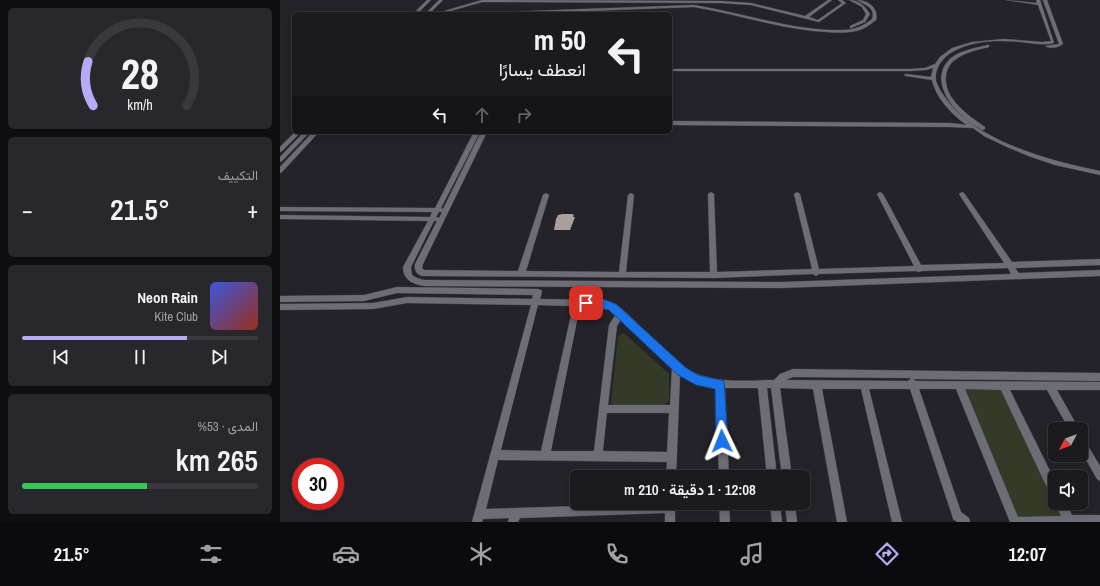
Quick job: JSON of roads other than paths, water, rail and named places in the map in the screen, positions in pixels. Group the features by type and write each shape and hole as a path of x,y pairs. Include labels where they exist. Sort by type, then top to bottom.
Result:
{"street":[{"path":"417,12 429,0"},
{"path":"424,12 435,0"},
{"path":"429,12 441,0"},
{"path":"465,5 469,0"},
{"path":"442,12 488,0 628,0 739,3 786,12 812,19"},
{"path":"733,0 753,3 812,19 821,20 844,3 840,0"},
{"path":"807,17 830,0"},
{"path":"521,12 704,4 806,26 835,29 854,26 867,17 868,12 866,8 851,0"},
{"path":"475,12 483,10 703,7 810,30 836,32 861,28 874,20 874,9 859,0"},
{"path":"1008,0 1038,2 1054,42 980,47 954,58 946,65 943,74 943,85 948,96 971,120 984,128 1041,154 1100,168"},
{"path":"672,74 912,73 936,65 946,54 974,44 992,41 1037,44 1054,47 1061,44 1045,0"},
{"path":"1043,15 1051,16"},
{"path":"936,65 934,79 939,95 954,113 973,128 1026,153 1066,166 1100,173"},
{"path":"672,70 912,73 934,79"},
{"path":"939,95 948,96"},
{"path":"672,122 971,120"},
{"path":"672,122 950,125 984,128"},
{"path":"280,150 296,134"},
{"path":"280,160 305,134"},
{"path":"280,171 314,134"},
{"path":"476,134 407,267 407,273 410,278 420,283 782,285 1100,273"},
{"path":"483,134 419,264 419,272 425,274 714,275 816,273 1100,262"},
{"path":"711,194 714,275"},
{"path":"797,194 810,240 816,273"},
{"path":"880,194 919,269"},
{"path":"962,194 1017,276"},
{"path":"521,274 546,195"},
{"path":"622,275 631,195"},
{"path":"281,210 445,210"},
{"path":"366,218 371,210"},
{"path":"280,216 440,219"},
{"path":"779,273 782,285"},
{"path":"280,299 364,298 397,290 538,292 478,518 515,518 610,510"},
{"path":"506,302 510,291"},
{"path":"280,307 373,306 407,300 603,303 613,307 621,313 676,367 696,379 720,384 959,385 1099,388"},
{"path":"545,455 578,303"},
{"path":"598,456 613,325 621,313"},
{"path":"671,470 676,367"},
{"path":"775,385 783,377 798,372 910,376 1100,377"},
{"path":"910,376 959,520"},
{"path":"720,384 724,470"},
{"path":"762,385 771,470"},
{"path":"775,385 786,470"},
{"path":"817,385 842,522"},
{"path":"864,385 897,522"},
{"path":"959,385 1015,522 1100,520"},
{"path":"1004,386 1048,477"},
{"path":"1050,386 1070,422"},
{"path":"604,409 674,409"},
{"path":"495,455 672,457"},
{"path":"1088,455 1100,476"},
{"path":"670,510 670,522"},
{"path":"724,510 725,522"},
{"path":"776,510 777,522"},
{"path":"791,510 792,522"},
{"path":"1063,510 1068,520"}]}
